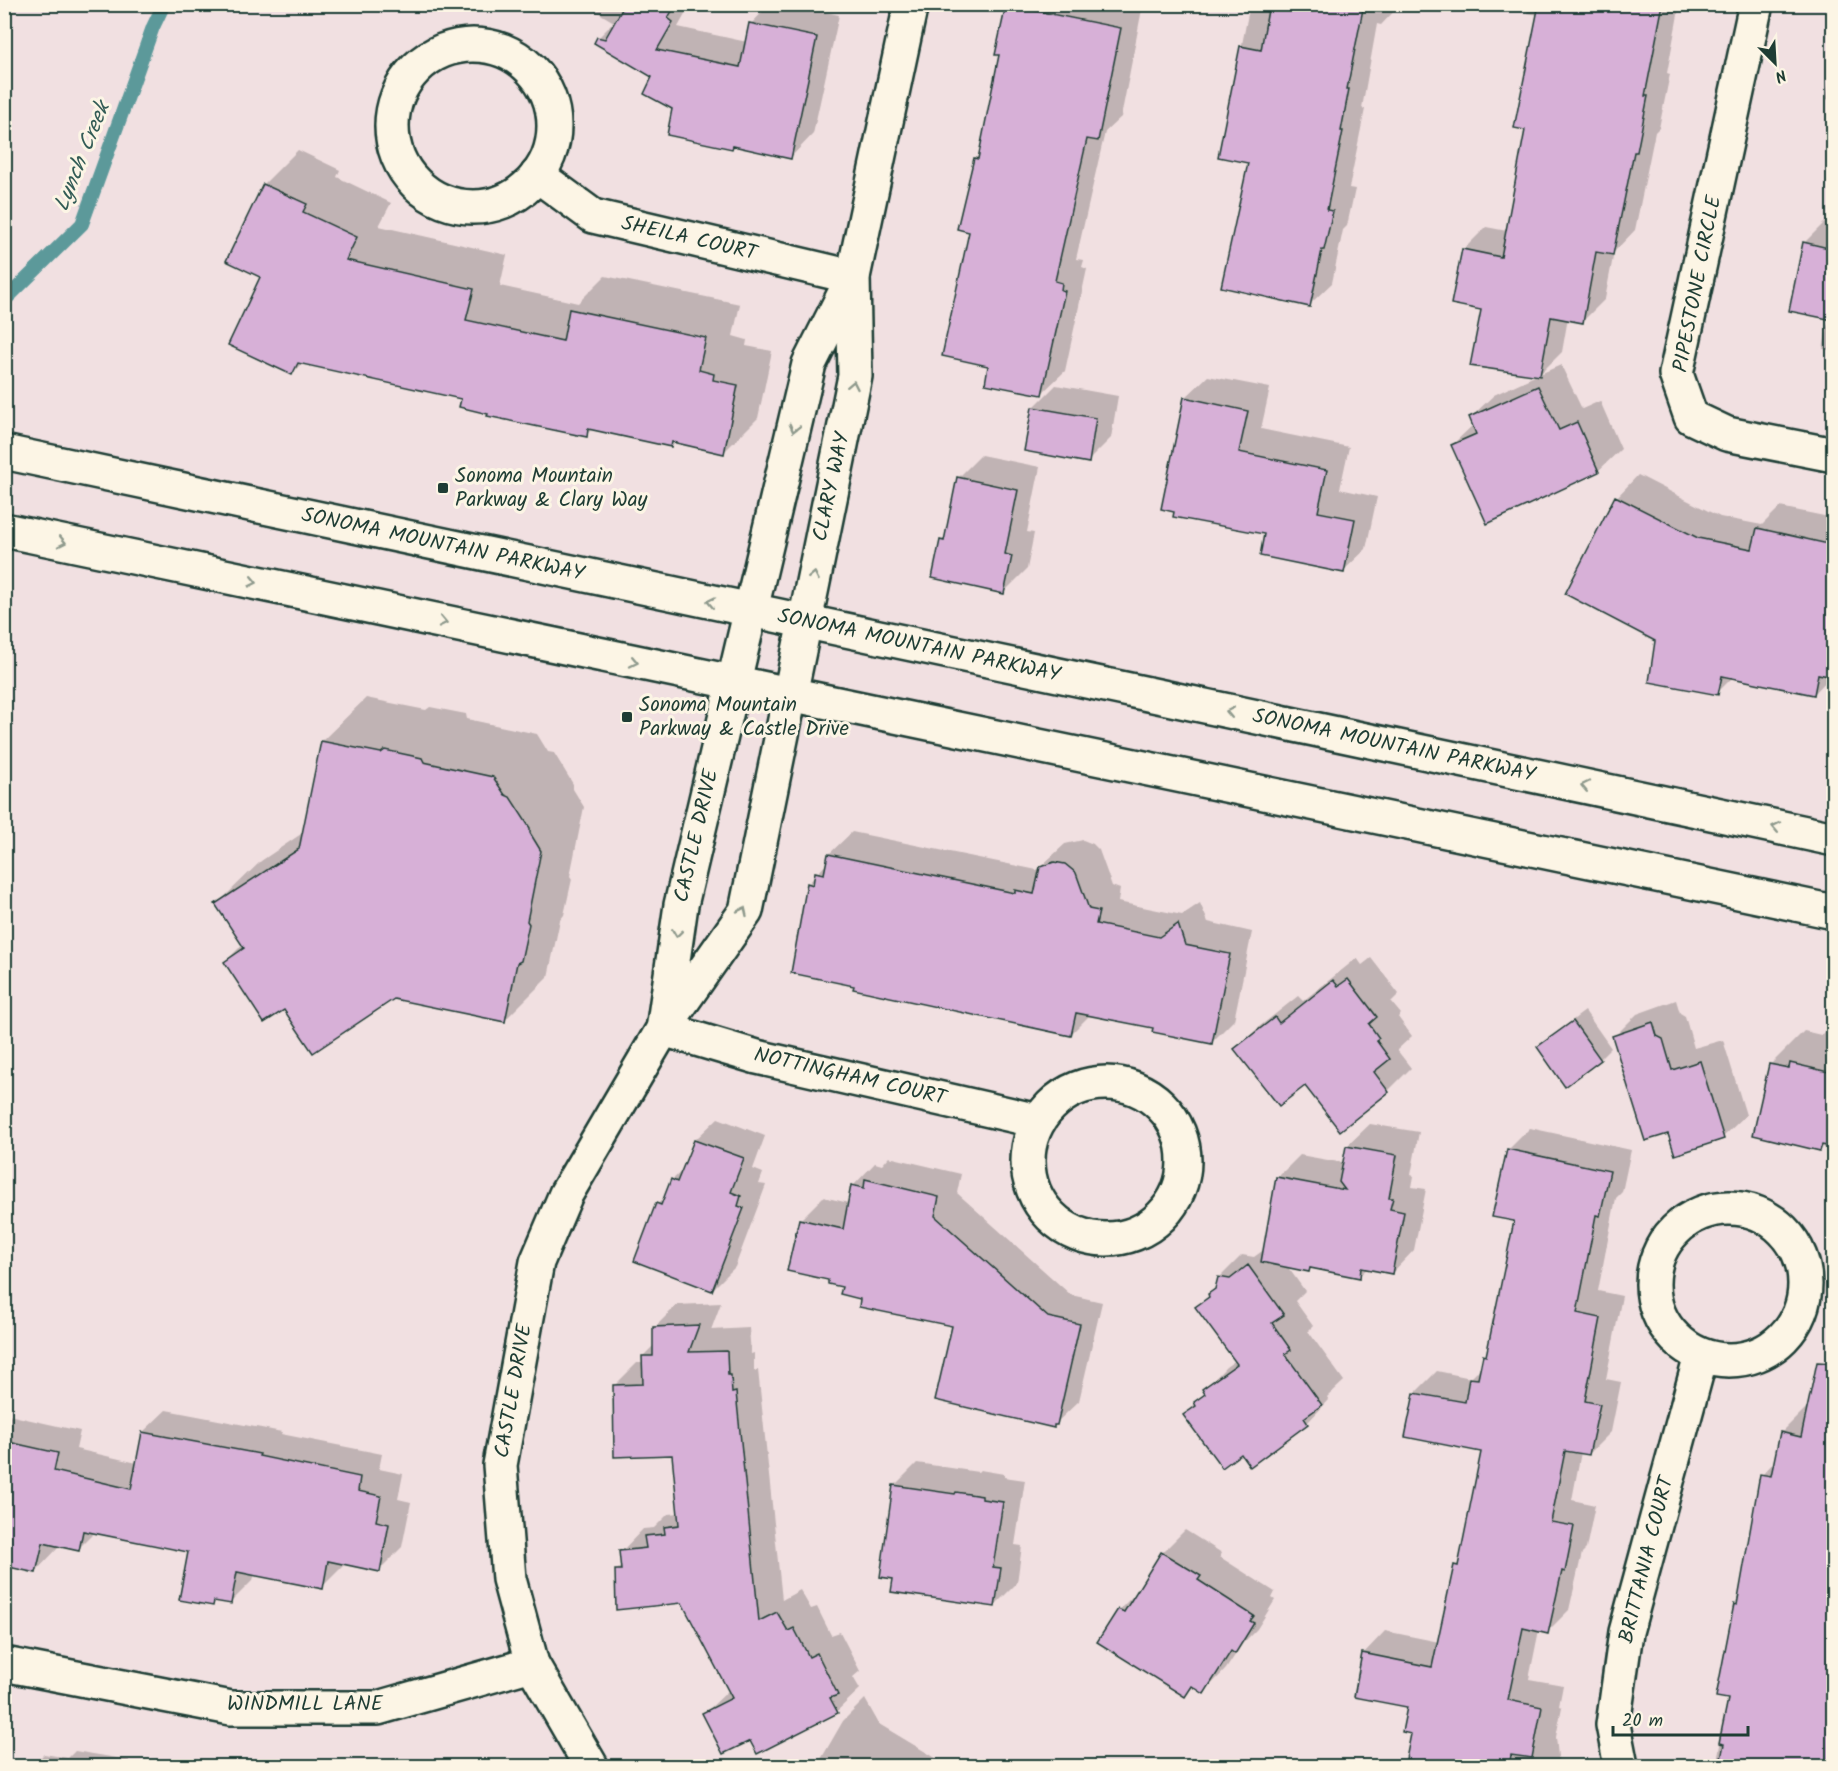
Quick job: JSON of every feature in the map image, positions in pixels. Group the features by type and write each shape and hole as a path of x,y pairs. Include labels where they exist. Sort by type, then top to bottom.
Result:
{"street":[{"name":"CLARY WAY","path":"790,695 855,376 853,277 911,4"},
{"name":"PIPESTONE CIRCLE","path":"1756,4 1676,374 1691,417 1727,434 1833,455"},
{"path":"481,45 505,52 526,64 542,83 552,105 554,130 549,154 537,175 516,194 491,206 462,207 435,198 413,182 398,158 391,131 395,103 407,78 427,58 453,47 481,45"},
{"name":"SHEILA COURT","path":"537,175 593,216 853,277"},
{"name":"CLARY WAY","path":"750,610 809,364 853,277"},
{"name":"SONOMA MOUNTAIN PARKWAY","path":"4,452 1833,839"},
{"path":"4,530 1833,912"},
{"name":"CASTLE DRIVE","path":"663,1029 681,905 750,610"},
{"name":"CASTLE DRIVE","path":"591,1767 532,1664 509,1580 500,1465 537,1262 566,1194 663,1029 746,911 790,695"},
{"name":"NOTTINGHAM COURT","path":"663,1029 757,1057 1038,1121"},
{"path":"1113,1082 1140,1089 1159,1102 1180,1132 1185,1160 1184,1174 1169,1208 1149,1227 1135,1234 1108,1239 1089,1238 1064,1227 1049,1215 1034,1192 1029,1177 1028,1150 1038,1121 1055,1100 1073,1089 1113,1082"},
{"path":"1725,1208 1752,1211 1773,1222 1791,1239 1802,1261 1805,1286 1801,1310 1789,1330 1772,1347 1749,1358 1725,1361 1701,1356 1679,1343 1662,1322 1653,1298 1653,1272 1662,1248 1678,1227 1700,1213 1725,1208"},
{"name":"BRITTANIA COURT","path":"1621,1767 1613,1725 1626,1632 1701,1356"},
{"name":"WINDMILL LANE","path":"4,1664 231,1708 378,1708 532,1664"}],"building":[{"path":"625,4 676,4 668,18 673,22 657,50 740,67 749,23 817,37 791,159 667,135 672,109 644,94 652,77 594,43 597,37 605,39"},
{"path":"1269,4 1364,4 1327,210 1333,211 1310,307 1221,287 1248,163 1218,157 1240,46 1261,50"},
{"path":"1539,4 1663,4 1645,96 1648,96 1637,152 1634,152 1613,255 1596,252 1583,323 1551,317 1540,376 1470,366 1481,310 1451,304 1462,249 1501,257 1525,130 1514,128"},
{"path":"1006,5 1121,28 1098,141 1087,139 1055,281 1062,283 1061,290 1065,291 1042,395 985,384 988,366 942,356 969,232 957,229 974,158 978,159 999,55 995,55"},
{"path":"263,184 307,204 303,212 357,237 346,260 474,289 466,320 563,341 569,309 706,338 699,370 714,374 713,380 738,385 724,454 672,442 671,447 588,429 587,437 487,416 488,414 459,407 461,399 298,363 292,375 228,345 260,277 226,261"},
{"path":"1803,242 1833,249 1833,320 1789,311"},
{"path":"1538,386 1559,430 1577,422 1599,472 1487,524 1451,445 1476,434 1469,417"},
{"path":"1184,397 1248,411 1239,452 1327,470 1318,512 1355,519 1344,573 1260,556 1264,534 1173,517 1174,512 1161,509"},
{"path":"1032,407 1096,418 1089,463 1024,451"},
{"path":"957,477 1018,490 1005,554 1012,556 1004,594 932,578 940,540 944,541"},
{"path":"1615,496 1698,538 1752,549 1757,528 1833,545 1833,677 1818,674 1814,695 1722,676 1718,695 1649,682 1655,641 1565,594"},
{"path":"321,741 381,753 385,750 422,758 424,762 493,777 505,795 510,797 530,828 530,833 541,851 527,921 529,924 521,961 517,963 505,1022 394,999 313,1053 284,1010 264,1023 224,962 244,948 215,904 299,849"},
{"path":"828,854 1015,893 1015,890 1034,894 1040,867 1054,862 1065,864 1076,873 1089,909 1099,911 1096,924 1159,937 1178,924 1185,945 1230,954 1212,1044 1152,1032 1153,1028 1076,1013 1071,1036 853,989 854,986 791,973 807,883 813,885 815,872 824,874"},
{"path":"1348,979 1377,1017 1369,1024 1379,1038 1376,1040 1390,1059 1374,1072 1389,1092 1340,1131 1305,1086 1279,1106 1234,1049 1275,1017 1279,1023 1333,980 1338,986"},
{"path":"1573,1021 1601,1060 1565,1087 1537,1047"},
{"path":"1653,1022 1657,1036 1663,1039 1672,1070 1700,1061 1724,1139 1675,1155 1668,1134 1645,1141 1612,1036"},
{"path":"1790,1063 1833,1073 1833,1147 1822,1145 1820,1151 1753,1135 1769,1064 1789,1068"},
{"path":"694,1140 744,1158 731,1192 741,1196 738,1206 744,1208 712,1291 634,1261 656,1203 661,1205 671,1179 677,1182"},
{"path":"1346,1146 1397,1155 1389,1198 1393,1198 1390,1209 1404,1212 1392,1274 1361,1268 1360,1278 1310,1268 1309,1272 1261,1262 1276,1177 1345,1190 1339,1182"},
{"path":"1507,1149 1610,1171 1600,1216 1596,1215 1577,1313 1601,1318 1585,1401 1600,1404 1589,1455 1565,1451 1551,1522 1574,1526 1565,1572 1562,1571 1548,1634 1523,1628 1508,1700 1542,1707 1532,1758 1511,1755 1509,1767 1447,1767 1406,1759 1411,1734 1402,1732 1407,1707 1354,1697 1362,1653 1432,1667 1454,1565 1458,1566 1481,1452 1405,1437 1414,1393 1465,1402 1469,1378 1478,1379 1483,1355 1486,1356 1514,1221 1492,1217"},
{"path":"865,1179 939,1197 935,1216 1048,1317 1080,1324 1057,1425 1054,1425 1054,1428 935,1400 952,1326 859,1307 860,1299 840,1294 842,1287 828,1284 828,1280 787,1271 799,1219 843,1229 851,1185 864,1188"},
{"path":"1248,1265 1284,1315 1272,1323 1291,1350 1285,1354 1322,1405 1304,1418 1308,1424 1250,1467 1241,1454 1222,1468 1183,1415 1196,1406 1194,1402 1205,1394 1202,1389 1237,1364 1195,1307 1209,1297 1208,1294 1215,1289 1218,1277 1230,1279"},
{"path":"699,1325 689,1352 727,1351 728,1375 731,1375 732,1393 736,1392 759,1621 777,1612 788,1631 794,1628 809,1657 817,1653 838,1695 830,1698 838,1713 757,1754 750,1741 723,1754 702,1713 732,1698 682,1603 616,1610 615,1570 621,1570 619,1551 646,1548 644,1536 665,1534 664,1527 679,1525 672,1455 614,1457 613,1385 643,1384 642,1356 653,1356 653,1327"},
{"path":"1817,1362 1833,1363 1833,1767 1719,1767 1724,1744 1719,1743 1728,1699 1716,1697 1734,1604 1737,1605 1760,1474 1771,1476 1780,1432 1801,1437"},
{"path":"142,1432 260,1454 259,1456 360,1477 358,1491 381,1496 376,1521 389,1524 380,1572 328,1561 323,1589 237,1572 231,1604 214,1601 213,1606 179,1600 188,1552 83,1531 79,1551 43,1543 36,1573 4,1566 4,1441 58,1453 54,1471 131,1489"},
{"path":"893,1485 982,1496 982,1499 1003,1502 993,1567 1001,1568 995,1607 891,1592 893,1579 880,1577"},
{"path":"1161,1552 1201,1576 1198,1580 1254,1616 1250,1621 1254,1623 1235,1654 1231,1651 1204,1694 1192,1686 1185,1697 1097,1642 1118,1609 1124,1612"}],"waterway":[{"name":"Lynch Creek","path":"4,301 82,224 153,27 164,4"}],"place":[{"name":"Sonoma Mountain Parkway & Clary Way","path":"443,488"},
{"name":"Sonoma Mountain Parkway & Castle Drive","path":"627,717"}]}
